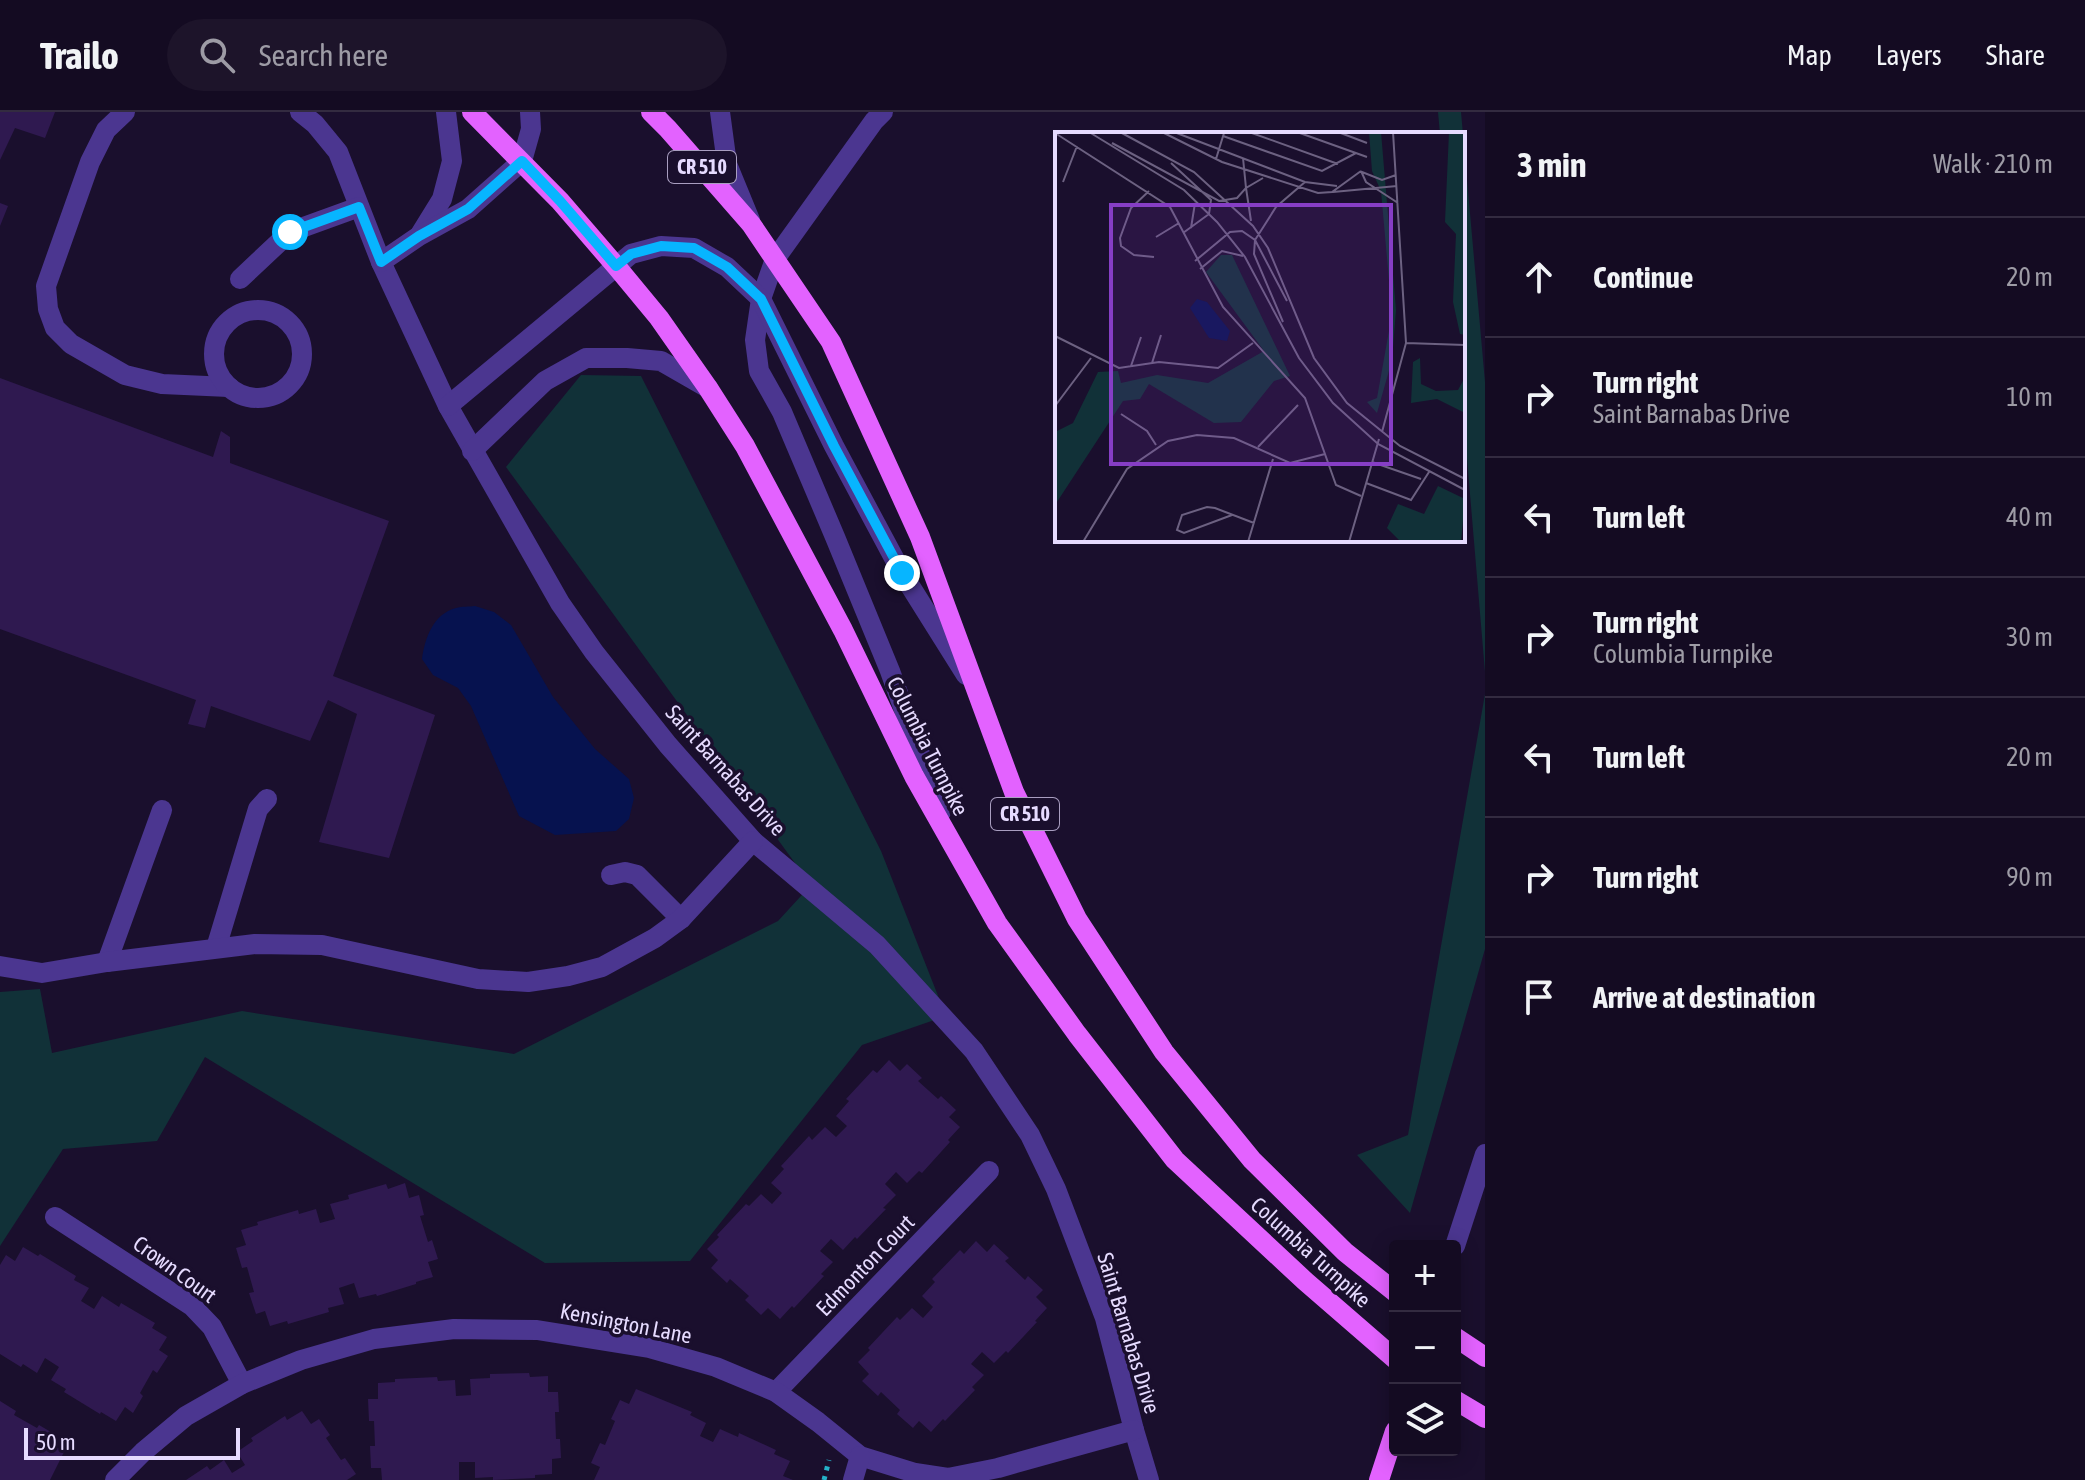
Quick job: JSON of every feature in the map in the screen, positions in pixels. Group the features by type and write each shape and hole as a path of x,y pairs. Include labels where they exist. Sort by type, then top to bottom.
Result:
{"main road":[{"name":"Columbia Turnpike","path":"472,112 560,201 616,266 659,318 708,388 745,446 953,846 997,923 1077,1034 1175,1160 1305,1281 1389,1354"},
{"name":"Columbia Turnpike","path":"651,112 751,224 831,342 920,537 1014,792 1077,919 1164,1052 1252,1160 1345,1252 1389,1287"},
{"path":"1461,1341 1485,1357"},
{"path":"1461,1404 1485,1418"},
{"path":"1385,1477 1390,1456"}],"street":[{"path":"125,112 106,130 90,162 46,286 48,309 55,328 71,344 125,375 162,384 229,387 242,395 257,398 272,396 296,378 302,364 303,349 299,335 290,322 263,309 236,315 225,324 217,336 214,349 220,376 229,387"},
{"name":"Saint Barnabas Drive","path":"300,112 315,124 338,152 381,262 448,406 560,603 594,652 668,745 753,841 877,945 974,1051 1030,1135 1056,1189 1105,1318 1149,1480"},
{"path":"419,236 442,199 452,161 446,112"},
{"path":"381,262 419,236 468,209 522,161 531,129 530,112"},
{"path":"720,112 727,164 751,224"},
{"path":"878,115 775,259 761,299 755,340 759,371 782,412 890,671 953,846"},
{"path":"240,279 290,232 359,207"},
{"path":"448,406 631,254 661,246 694,248 727,267 761,299 902,573 979,695"},
{"path":"472,451 545,381 586,358 661,361 708,388"},
{"path":"216,948 258,809 267,799"},
{"path":"107,962 162,810"},
{"path":"0,966 42,973 255,944 322,945 478,979 528,982 568,976 602,967 655,938 681,919 753,841"},
{"path":"611,875 625,872 637,875 681,919"},
{"path":"1457,1240 1485,1154"},
{"name":"Edmonton Court","path":"776,1392 989,1171"},
{"name":"Crown Court","path":"55,1217 192,1306 212,1327 242,1384"},
{"name":"Kensington Lane","path":"115,1480 186,1416 242,1384 301,1360 374,1339 454,1329 537,1330 649,1348 716,1367 776,1392 860,1456 915,1473 948,1478 998,1468 1134,1430"},
{"path":"853,1480 860,1456"}],"path":[{"path":"824,1480 830,1459"}],"green space":[{"path":"1438,112 1461,112 1463,132 1440,132"},
{"path":"1465,157 1485,382 1485,672 1465,435"},
{"path":"581,375 641,376 881,851 946,1016 862,1045 690,1261 545,1263 205,1057 157,1141 63,1149 0,1246 0,992 40,989 52,1053 242,1011 514,1054 778,921 811,885 506,467"},
{"path":"1485,694 1485,949 1410,1213 1357,1155 1408,1135"}],"shaded area":[{"path":"475,606 494,612 511,625 553,697 595,749 629,779 634,798 629,819 616,831 555,835 519,816 471,706 458,688 433,675 422,659 428,635 441,616 456,608"}],"building":[{"path":"0,112 55,112 45,138 15,128 0,160"},
{"path":"0,203 8,206 0,226"},
{"path":"0,378 213,457 221,431 230,437 230,463 389,521 333,676 435,715 389,858 319,842 357,714 328,700 310,741 211,706 205,728 188,724 196,700 0,629"},
{"path":"889,1060 900,1071 907,1064 922,1078 918,1081 956,1110 949,1117 960,1127 922,1173 919,1171 907,1183 896,1172 885,1184 896,1195 857,1239 855,1237 843,1250 831,1239 820,1251 833,1262 794,1308 792,1306 780,1319 768,1308 761,1315 745,1300 749,1296 730,1279 727,1283 711,1268 718,1260 707,1249 746,1204 749,1206 761,1194 772,1204 782,1193 771,1183 784,1169 781,1166 809,1136 812,1140 825,1127 836,1137 847,1126 836,1116 849,1101 846,1099 873,1070 877,1073"},
{"path":"405,1183 409,1198 419,1195 424,1215 420,1216 428,1242 432,1240 438,1259 428,1262 433,1277 377,1296 359,1298 354,1283 339,1288 344,1304 328,1308 329,1312 288,1324 287,1321 270,1326 265,1311 256,1314 249,1293 254,1292 247,1267 242,1268 236,1248 246,1245 241,1230 298,1210 299,1214 316,1209 320,1223 335,1219 330,1204 349,1199 348,1195 386,1184 388,1189"},
{"path":"976,1241 987,1252 994,1244 1009,1258 1005,1261 1025,1280 1028,1276 1043,1290 1036,1297 1047,1308 1008,1353 1006,1351 994,1363 982,1352 971,1364 984,1375 972,1387 975,1390 945,1421 943,1419 931,1432 919,1421 913,1428 897,1414 900,1410 881,1392 878,1396 862,1381 869,1374 858,1362 897,1317 900,1320 912,1308 923,1318 933,1307 922,1296 935,1282 932,1279 960,1250 964,1254"},
{"path":"23,1247 76,1276 74,1280 89,1288 81,1301 94,1309 102,1296 119,1307 121,1303 155,1323 152,1328 167,1337 159,1350 168,1356 157,1373 153,1370 133,1413 125,1407 116,1421 64,1392 66,1389 51,1380 59,1367 45,1358 37,1373 0,1354 0,1265 6,1255 15,1261"},
{"path":"529,1373 530,1377 548,1376 548,1392 558,1392 556,1439 560,1439 561,1458 552,1459 552,1474 535,1475 535,1478 475,1478 475,1462 459,1462 459,1480 382,1480 381,1468 371,1468 370,1446 375,1446 374,1421 369,1421 368,1399 378,1399 378,1383 437,1377 438,1381 455,1380 456,1396 471,1395 470,1379 490,1378 490,1374"},
{"path":"636,1389 692,1412 690,1415 706,1423 700,1436 713,1442 720,1429 738,1437 739,1433 776,1450 774,1454 790,1461 783,1476 793,1480 594,1480 600,1467 591,1463 600,1443 605,1445 615,1421 611,1419 620,1400 629,1404"},
{"path":"0,1401 16,1411 14,1415 56,1435 51,1443 64,1452 50,1480 0,1480"},
{"path":"302,1411 311,1424 319,1419 330,1435 326,1438 341,1460 345,1458 356,1474 347,1480 186,1480 207,1466 210,1470 224,1460 232,1473 245,1465 237,1452 253,1441 251,1438 285,1416 287,1420"}],"route":[{"path":"290,232 359,207 381,262 419,236 468,209 522,161 616,266 631,254 661,246 694,248 727,267 761,299 902,573"}]}
